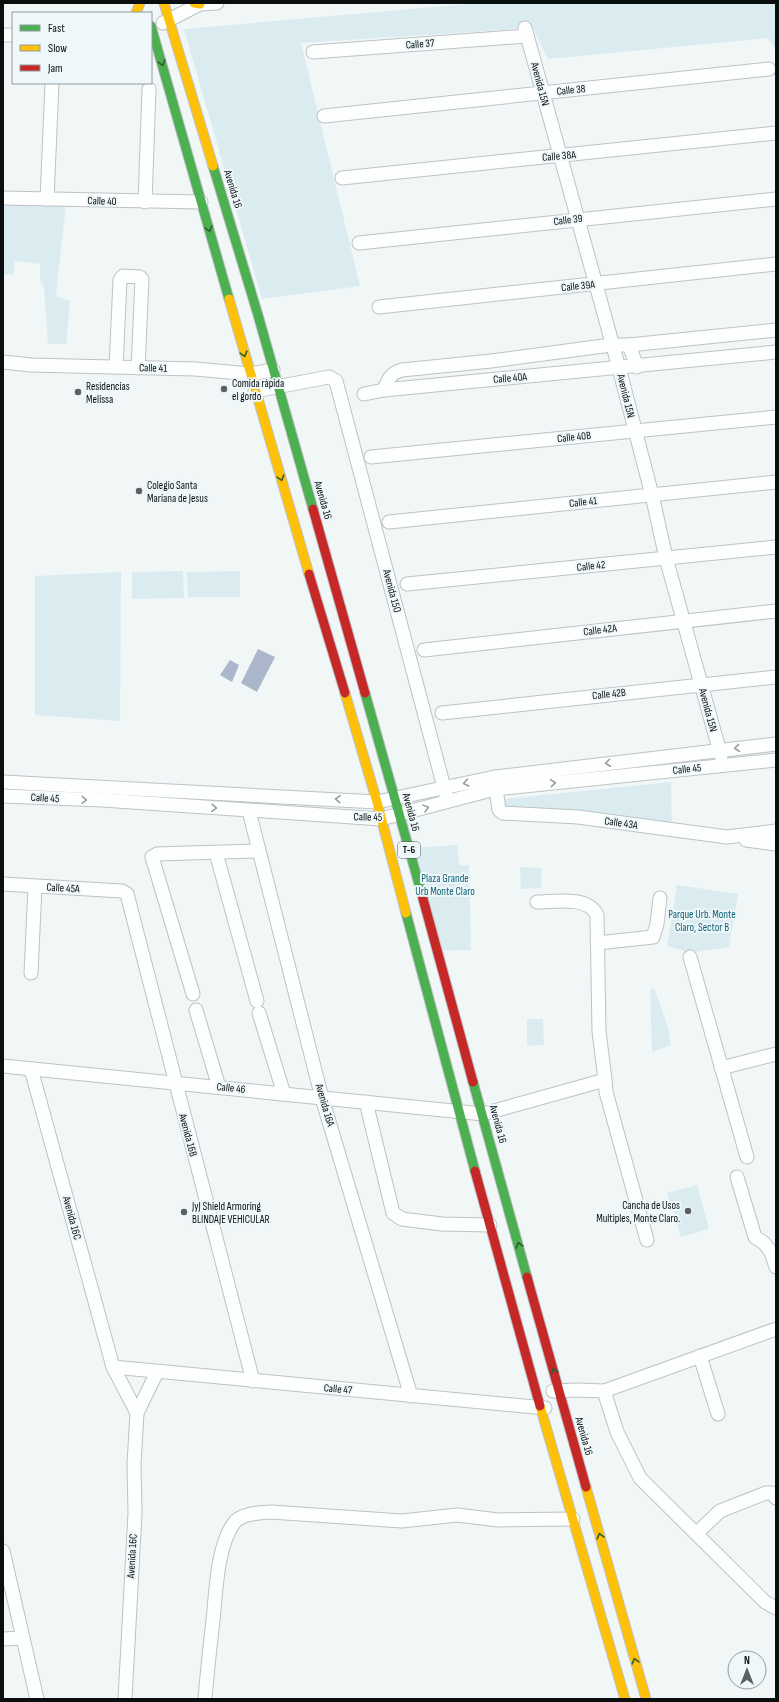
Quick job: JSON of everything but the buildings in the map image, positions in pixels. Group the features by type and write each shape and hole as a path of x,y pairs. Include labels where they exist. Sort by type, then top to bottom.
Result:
{"highway":[{"name":"Avenida 16","path":"164,3 278,386 400,815 563,1408 646,1699"},
{"name":"T-6","path":"152,32 250,374 377,802 458,1111 536,1393 625,1699"}],"street":[{"path":"152,28 197,4 217,3"},
{"name":"Calle 37","path":"313,52 526,32"},
{"name":"Avenida 15N","path":"526,32 559,156 596,284 611,345 619,368 652,495 666,558 723,765"},
{"name":"Calle 38","path":"324,116 769,69"},
{"path":"47,199 52,84"},
{"path":"145,202 150,89"},
{"name":"Calle 38A","path":"342,178 776,133"},
{"name":"Calle 40","path":"3,198 201,202"},
{"name":"Calle 39","path":"359,243 776,199"},
{"name":"Calle 39A","path":"379,307 776,264"},
{"path":"116,367 118,313 121,277 123,276 140,277 143,282 138,368"},
{"path":"118,313 140,316"},
{"path":"637,367 629,345 776,330"},
{"name":"Calle 40A","path":"384,390 389,378 395,372 402,370 491,361 611,345 629,345"},
{"name":"Calle 40A","path":"364,394 384,390 637,367 776,352"},
{"path":"491,361 494,380"},
{"name":"Calle 41","path":"3,362 31,365 209,370 250,374 273,370"},
{"name":"Avenida 15O","path":"278,386 329,377 336,381 448,802"},
{"path":"255,391 278,386"},
{"name":"Calle 40B","path":"371,457 776,417"},
{"name":"Calle 41","path":"389,522 776,482"},
{"name":"Calle 42","path":"407,584 776,547"},
{"name":"Calle 42A","path":"424,650 776,611"},
{"name":"Calle 42B","path":"442,713 776,676"},
{"name":"Calle 45","path":"3,796 102,800 381,819 448,802 495,783 719,750 776,744"},
{"name":"Calle 45","path":"3,782 377,802 444,787 776,760"},
{"name":"Calle 43A","path":"495,783 499,810 503,813 578,817 727,837 776,831"},
{"name":"Avenida 16A","path":"249,811 322,1098 411,1396"},
{"path":"727,837 776,844"},
{"path":"193,994 152,857 157,854 258,851"},
{"path":"216,853 258,1007 284,1094"},
{"name":"Calle 45A","path":"3,884 122,891"},
{"path":"31,973 34,887"},
{"name":"Avenida 16B","path":"122,891 127,894 253,1381"},
{"path":"597,943 653,937 657,924 660,898"},
{"path":"536,902 571,901 586,905 595,911 597,916 599,1031 606,1092 647,1240"},
{"path":"690,957 747,1157"},
{"path":"196,1010 219,1087"},
{"path":"721,1068 776,1054"},
{"name":"Calle 46","path":"3,1066 483,1114"},
{"name":"Avenida 16C","path":"30,1069 112,1367 137,1413 134,1464 135,1513 125,1699"},
{"path":"483,1114 605,1080"},
{"path":"366,1102 393,1212 396,1216 402,1219 442,1224 490,1225"},
{"path":"737,1176 755,1237 764,1243 771,1252 776,1267"},
{"path":"536,1393 559,1390 604,1391 776,1329"},
{"path":"700,1356 718,1414"},
{"name":"Calle 47","path":"112,1367 541,1408 563,1408"},
{"path":"137,1413 157,1372"},
{"path":"604,1391 617,1432 640,1478 764,1602 776,1608"},
{"path":"697,1534 720,1511 766,1493 772,1493 776,1498"},
{"path":"205,1699 216,1585 224,1544 234,1522 251,1513 271,1512 402,1521 457,1515 498,1520 573,1519"},
{"path":"4,1557 36,1699"},
{"path":"3,1639 22,1638"}],"green space":[{"path":"479,3 776,3 776,50 768,38 548,59 533,28 301,43 360,286 262,299 184,29"},
{"path":"3,202 66,204 56,296 70,301 66,344 48,344 44,288 40,281 40,264 15,261 13,275 3,274"},
{"path":"183,571 184,598 132,599 132,572"},
{"path":"240,571 240,597 188,597 187,572"},
{"path":"121,572 120,721 35,715 35,576"},
{"path":"671,782 672,825 506,809 504,799"},
{"name":"Plaza Grande Urb Monte Claro","path":"457,845 459,865 469,865 471,950 440,951 413,848"},
{"path":"520,867 542,868 541,888 521,889"},
{"name":"Parque Urb. Monte Claro, Sector B","path":"677,885 738,894 729,947 691,953 667,946"},
{"path":"654,988 668,1027 671,1045 652,1052 650,989"},
{"path":"527,1019 543,1019 544,1045 527,1046"},
{"name":"Cancha de Usos Multiples, Monte Claro.","path":"697,1185 709,1229 681,1237 667,1193"}],"water":[{"path":"258,649 275,657 257,692 241,683"},
{"path":"230,660 239,665 232,682 220,675"}],"traffic: fast":[{"path":"152,30 229,299"},
{"path":"213,166 258,315 313,509"},
{"path":"365,693 422,895"},
{"path":"406,913 475,1171"},
{"path":"473,1082 527,1277"}],"traffic: slow":[{"path":"136,12 140,3"},
{"path":"164,3 213,166"},
{"path":"194,3 200,4"},
{"path":"229,299 309,574"},
{"path":"345,693 377,802 406,913"},
{"path":"540,1406 625,1699"},
{"path":"586,1487 646,1699"}],"traffic: jam":[{"path":"313,509 365,693"},
{"path":"309,574 345,693"},
{"path":"422,895 473,1082"},
{"path":"475,1171 540,1406"},
{"path":"527,1277 586,1487"}],"place":[{"name":"Comida rápida el gordo","path":"224,389"},
{"name":"Residencias Melissa","path":"78,392"},
{"name":"Colegio Santa Mariana de Jesus","path":"139,491"},
{"name":"Cancha de Usos Multiples, Monte Claro.","path":"688,1211"},
{"name":"JyJ Shield Armoring BLINDAJE VEHICULAR","path":"184,1212"}]}
